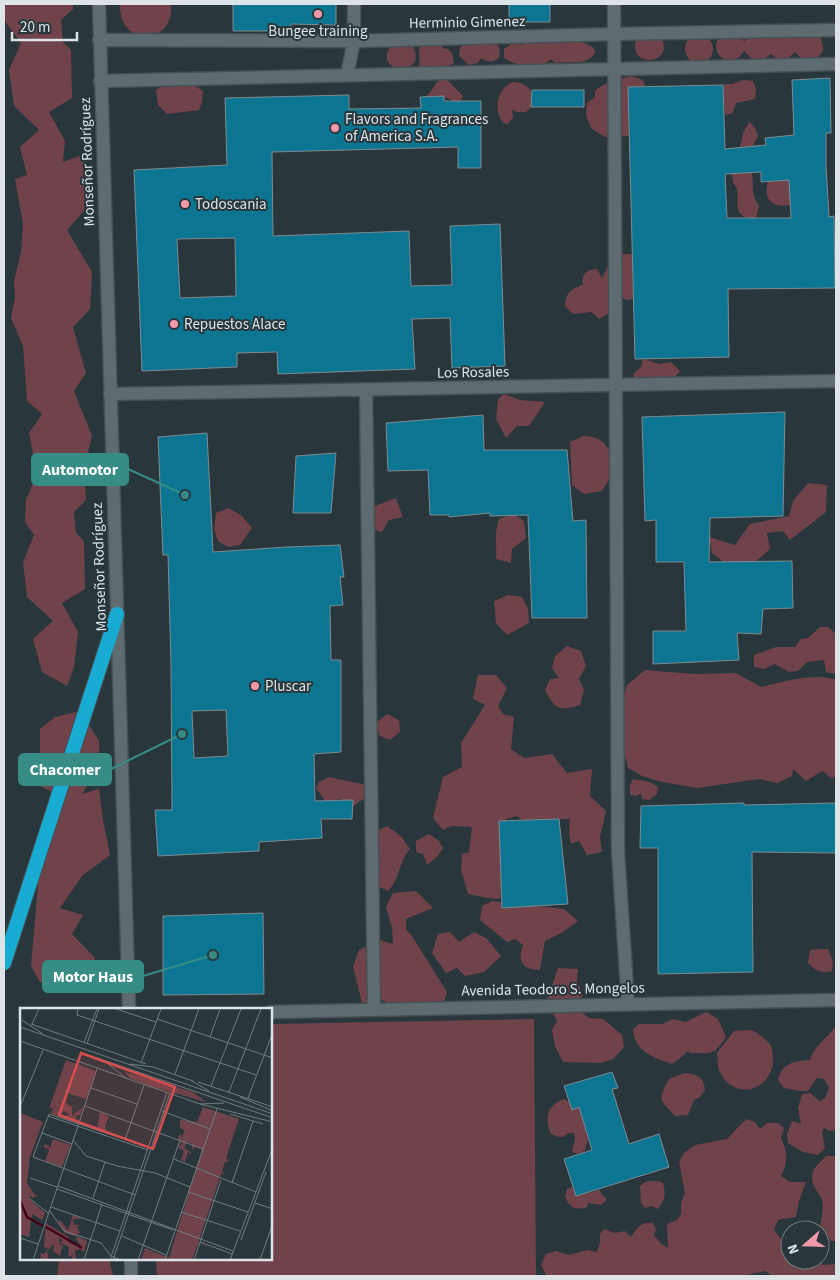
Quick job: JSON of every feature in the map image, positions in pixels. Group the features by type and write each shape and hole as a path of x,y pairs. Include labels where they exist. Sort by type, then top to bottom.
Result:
{"highway":[{"path":"4,963 116,614"}],"street":[{"name":"Monseñor Rodríguez","path":"99,4 129,1008"},
{"path":"347,75 354,41 354,4"},
{"path":"614,4 618,852 628,1004"},
{"name":"Herminio Gimenez","path":"99,40 354,41 836,30"},
{"path":"100,81 836,64"},
{"name":"Los Rosales","path":"110,394 836,381"},
{"path":"366,390 374,1010"},
{"name":"Avenida Teodoro S. Mongelos","path":"272,1012 836,1000"},
{"path":"131,1260 131,1276"}],"shaded area":[{"path":"4,4 73,4 73,9 61,20 63,42 71,50 72,98 49,112 65,141 63,162 85,154 90,204 67,230 92,272 90,309 73,327 86,373 74,391 92,436 84,468 86,500 74,512 76,533 84,541 85,589 62,603 78,632 74,667 67,686 42,672 33,639 53,621 27,597 23,562 34,535 25,522 26,500 37,474 29,433 42,414 27,401 23,346 11,318 15,297 14,281 21,252 23,224 15,179 27,175 20,147 39,130 14,106 9,70 21,43 4,20"},
{"path":"120,4 171,4 170,18 164,28 156,34 146,36 136,34 128,28 122,18"},
{"path":"699,35 709,39 713,49 709,59 699,63 689,59 685,49 689,39"},
{"path":"772,35 793,35 796,39 798,36 819,36 823,51 818,57 809,60 803,60 795,52 787,59 777,59 771,54 762,60 753,60 744,51 739,57 728,60 719,55 717,50 716,43 719,36 741,36 744,42 747,37 770,38"},
{"path":"660,36 664,45 663,53 652,60 639,56 635,50 636,40"},
{"path":"551,37 553,43 568,40 585,43 594,48 595,53 582,62 555,63 551,59 541,67 516,64 504,58 504,49 513,43 523,45 525,41"},
{"path":"476,42 482,44 495,42 499,49 499,58 486,61 481,58 478,63 469,65 459,56 460,48 464,43"},
{"path":"422,43 440,43 443,48 448,49 452,53 454,63 437,69 419,66 419,49"},
{"path":"391,45 412,45 416,55 414,62 409,67 394,67 388,62 387,55"},
{"path":"631,76 643,80 645,87 628,87 629,136 605,137 591,128 586,115 587,103 595,97 595,91 603,85"},
{"path":"444,77 463,96 460,102 454,102 446,97 440,103 422,103 424,97 429,94 440,78"},
{"path":"743,80 753,81 756,89 755,99 736,103 733,113 725,115 723,87 725,84 732,84"},
{"path":"513,82 529,88 533,95 534,105 526,112 512,110 513,117 508,124 503,123 500,118 498,100 503,89"},
{"path":"165,84 195,86 203,91 199,110 167,114 158,105 156,90"},
{"path":"750,122 758,136 753,145 755,146 756,157 750,168 753,178 753,192 759,205 756,219 747,218 738,210 731,161 732,152 740,147 744,132"},
{"path":"789,180 789,185 798,184 792,205 786,206 771,202 767,194 768,182"},
{"path":"632,254 633,299 626,300 617,292 614,311 599,319 592,312 573,314 565,306 566,298 570,292 583,285 583,278 586,273 597,269 602,278 609,264 616,261 617,255"},
{"path":"643,359 659,364 671,362 680,371 675,377 656,381 635,379 633,374 641,367"},
{"path":"504,394 520,400 545,402 529,426 517,426 506,438 496,419 498,399"},
{"path":"583,436 596,438 604,443 615,462 611,476 602,491 584,494 572,485 570,442"},
{"path":"808,483 827,485 826,512 790,540 783,531 767,533 770,549 755,562 724,562 712,553 709,537 735,545 750,524 789,516 793,501"},
{"path":"396,498 403,517 389,520 382,532 372,529 370,508"},
{"path":"229,508 242,516 252,528 240,545 228,547 218,541 214,529 216,513"},
{"path":"513,514 524,521 526,538 512,549 511,563 496,559 496,534 499,519"},
{"path":"508,595 522,597 528,609 529,623 507,635 496,623 494,601"},
{"path":"820,627 828,627 836,634 836,674 826,672 824,660 807,662 798,671 789,672 775,664 764,669 754,667 754,655 776,647 795,647 801,639 808,638"},
{"path":"567,646 581,651 586,666 579,679 584,690 580,705 563,708 558,707 551,701 545,690 550,679 559,678 552,668 555,656"},
{"path":"645,670 694,674 736,673 761,687 809,677 836,680 836,776 832,779 822,771 806,781 793,769 792,776 777,783 759,779 697,788 662,782 642,776 628,768 617,721 627,685"},
{"path":"478,675 496,675 507,688 498,706 503,714 514,717 511,749 524,758 552,754 567,773 592,769 590,796 606,811 600,837 602,852 587,855 579,841 571,844 569,833 570,819 533,819 525,823 517,816 506,819 500,899 468,894 461,870 462,854 469,852 472,827 452,826 443,830 433,818 443,777 462,767 461,743 485,705 473,699"},
{"path":"80,711 99,741 99,766 82,794 99,789 110,855 82,876 60,908 83,915 72,934 95,958 91,982 84,992 40,982 31,966 44,815 55,817 59,795 40,786 40,729 55,717"},
{"path":"387,714 399,720 400,732 390,740 380,736 375,724"},
{"path":"329,777 366,785 365,798 352,807 340,799 326,802 316,788 319,782"},
{"path":"633,779 650,782 658,787 657,794 649,800 642,799 641,793 637,796 630,795 630,785"},
{"path":"387,826 401,836 410,849 403,859 395,881 388,891 379,887 379,867 367,857 367,836"},
{"path":"429,834 439,841 443,848 437,857 427,865 423,854 416,852 416,841"},
{"path":"416,891 433,908 406,919 406,929 447,992 441,1011 393,1005 382,1000 362,1003 353,966 359,950 380,940 393,944 392,928 386,907 393,893"},
{"path":"492,901 564,909 578,921 563,932 545,941 540,970 534,970 525,966 521,960 523,945 515,939 507,942 480,920 482,906"},
{"path":"450,932 459,942 474,932 486,938 501,956 484,972 465,976 457,968 446,973 432,953 438,934"},
{"path":"828,949 833,962 832,971 819,971 808,963 810,950"},
{"path":"558,968 578,969 577,981 583,995 569,1013 581,1012 589,1018 603,1019 622,1035 624,1047 613,1059 601,1063 563,1062 555,1046 552,1030 557,1021 547,1001"},
{"path":"706,1012 718,1019 726,1037 718,1048 712,1052 690,1053 687,1051 672,1064 646,1052 634,1037 633,1029 639,1024 662,1024 673,1019 686,1022"},
{"path":"534,1019 536,1276 157,1276 156,1260 272,1260 272,1024"},
{"path":"836,1026 836,1130 830,1131 824,1128 822,1133 825,1148 818,1155 803,1152 788,1143 787,1134 792,1121 801,1124 798,1108 802,1094 810,1093 820,1101 825,1098 829,1088 824,1079 817,1078 808,1091 784,1088 778,1080 786,1066 799,1061 810,1060 818,1046"},
{"path":"752,1030 765,1038 772,1048 772,1068 768,1077 761,1084 744,1090 727,1082 719,1070 717,1053 734,1031"},
{"path":"685,1073 699,1077 703,1082 705,1090 700,1097 694,1100 688,1115 675,1116 663,1103 662,1096 669,1079"},
{"path":"564,1099 569,1102 572,1109 579,1107 588,1139 585,1150 579,1154 572,1152 575,1139 574,1133 558,1137 551,1134 549,1128 548,1113 554,1105"},
{"path":"746,1119 755,1122 760,1129 767,1123 778,1123 784,1128 781,1138 786,1157 785,1167 781,1176 790,1182 806,1182 799,1201 796,1217 778,1220 774,1230 780,1238 780,1270 830,1270 830,1264 836,1264 836,1276 773,1276 765,1271 742,1276 546,1275 541,1265 546,1254 556,1251 569,1255 587,1250 597,1252 600,1234 604,1229 615,1233 625,1231 631,1237 640,1226 645,1223 653,1223 656,1229 654,1236 668,1248 667,1224 677,1220 681,1214 681,1203 685,1193 679,1162 684,1153 695,1145 727,1139"},
{"path":"827,1156 836,1156 836,1241 830,1240 830,1220 821,1220 822,1200 812,1181 814,1169"},
{"path":"645,1182 663,1183 664,1187 665,1194 658,1209 651,1206 645,1208 641,1203 640,1186"},
{"path":"573,1187 576,1196 600,1190 606,1201 601,1205 588,1203 587,1207 579,1209 573,1207 568,1203 565,1196 567,1189"},
{"path":"59,1260 109,1260 113,1275 57,1276"}],"building":[{"path":"233,4 336,4 336,25 291,24 291,31 233,31"},
{"path":"509,4 550,4 550,22 509,22"},
{"path":"830,78 831,133 826,133 826,166 829,217 834,216 835,288 728,289 729,357 635,359 628,87 723,85 725,149 766,145 765,138 794,135 792,80","holes":["761,172 761,182 789,180 791,218 727,218 725,174"]},
{"path":"532,90 584,90 584,107 531,107"},
{"path":"349,95 349,109 421,108 420,97 444,96 444,101 481,101 481,168 458,168 458,147 272,152 273,236 409,231 411,286 452,285 450,226 500,224 505,366 452,368 450,318 412,319 415,369 278,374 277,352 237,353 237,367 142,371 134,170 227,165 225,98","holes":["235,238 236,296 180,298 177,239"]},
{"path":"785,412 783,516 710,518 709,562 792,561 793,608 763,609 761,634 737,633 739,660 653,664 653,631 686,631 684,562 656,562 656,520 645,521 642,417"},
{"path":"483,415 484,450 567,450 573,521 586,520 587,618 532,618 528,515 490,516 490,513 449,517 449,515 430,515 428,470 388,471 386,423"},
{"path":"207,433 213,552 340,545 344,577 340,577 343,605 330,606 331,660 341,660 341,752 314,754 315,801 353,800 352,819 321,819 322,838 259,842 259,851 158,856 155,810 172,810 168,555 163,555 158,437","holes":["226,710 228,756 194,758 192,711"]},
{"path":"336,453 331,513 293,513 296,456"},
{"path":"744,803 744,805 836,803 836,853 752,852 753,972 658,974 658,848 640,848 641,806"},
{"path":"559,819 568,904 502,908 499,821"},
{"path":"263,913 264,994 163,995 163,916"},
{"path":"612,1072 618,1088 612,1089 629,1144 659,1134 669,1167 576,1196 564,1159 592,1150 579,1107 572,1110 564,1086"}],"place":[{"name":"Bungee training","path":"318,14"},
{"name":"Flavors and Fragrances of America S.A.","path":"335,128"},
{"name":"Todoscania","path":"185,204"},
{"name":"Repuestos Alace","path":"174,324"},
{"name":"Automotor","path":"185,495"},
{"name":"Pluscar","path":"255,686"},
{"name":"Chacomer","path":"182,734"},
{"name":"Motor Haus","path":"213,955"}]}
